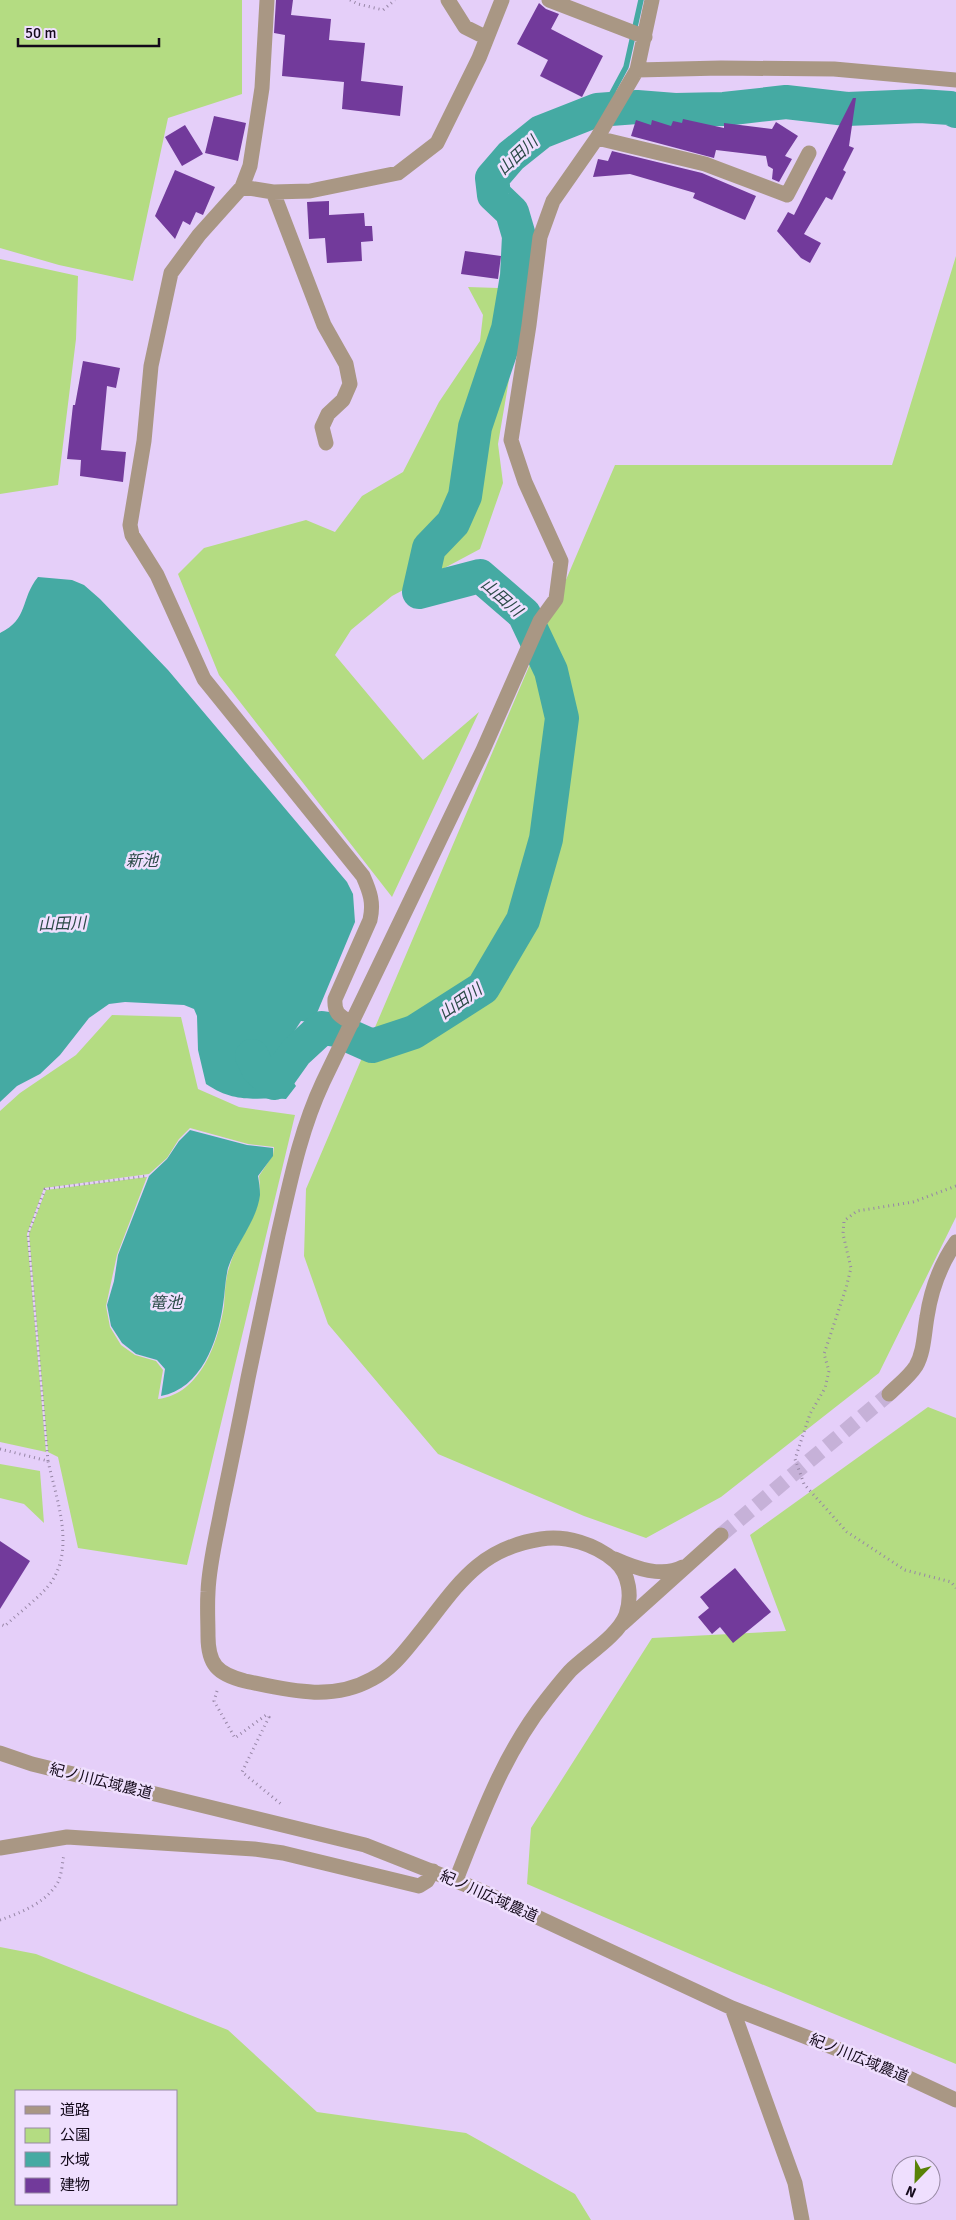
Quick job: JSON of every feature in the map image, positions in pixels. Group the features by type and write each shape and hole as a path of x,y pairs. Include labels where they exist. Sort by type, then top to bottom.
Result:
{"street":[{"path":"267,0 262,88 250,166 242,187 199,235 170,273 151,366 144,441 130,525 132,535 157,575 204,679 363,876 372,894 371,914 335,999 334,1008 337,1014 352,1023"},
{"path":"448,0 465,27 487,38"},
{"path":"242,187 273,192 310,191 398,173 437,143 487,38 502,0"},
{"path":"548,0 645,36"},
{"path":"652,0 637,70 597,138 553,201 540,237 529,325 511,440 525,482 560,561 556,598 540,621 483,750 315,1098 300,1142 257,1334 208,1590 208,1650 211,1660 224,1674 238,1679 308,1693 340,1691 358,1686 386,1670 400,1657 469,1572 492,1554 520,1543 552,1537 579,1542 631,1566 668,1573 688,1565"},
{"path":"637,70 721,68 834,69 956,80"},
{"path":"597,138 705,164 787,195 810,152"},
{"path":"273,192 324,325 346,364 350,384 343,400 328,414 322,428 326,443"},
{"path":"889,1394 910,1374 916,1365 923,1346 934,1285 946,1257 956,1242"},
{"path":"456,1880 484,1807 507,1758 524,1731 570,1671 721,1536"},
{"path":"604,1554 617,1562 627,1578 628,1603 626,1615 621,1625"},
{"name":"紀ノ川広域農道","path":"0,1753 32,1764 357,1843 456,1880 732,2008 896,2072 956,2100"},
{"path":"0,1848 67,1837 254,1849 283,1853 419,1886 427,1881 433,1871"},
{"path":"732,2008 795,2183 802,2220"}],"path":[{"path":"350,0 358,4 383,10 395,0"},
{"path":"0,1624 4,1626 52,1582 62,1560 63,1532 48,1461 28,1234 45,1189 147,1176"},
{"path":"956,1186 913,1202 857,1211 844,1221 843,1234 851,1268 824,1354 829,1371 825,1388 810,1414 795,1460 804,1484 847,1532 905,1570 951,1582 956,1588"},
{"path":"0,1449 48,1461"},
{"path":"217,1691 214,1701 235,1738 266,1715 269,1717 242,1772 281,1804"},
{"path":"0,1920 12,1916 48,1896 59,1880 67,1837"}],"green space":[{"path":"0,0 242,0 242,94 168,118 133,281 59,265 0,248"},
{"path":"956,256 956,1217 879,1373 721,1497 646,1538 584,1516 438,1454 328,1324 304,1256 306,1189 615,465 892,465"},
{"path":"0,259 78,276 76,339 58,485 0,494"},
{"path":"507,270 524,274 514,350 498,444 503,483 480,549 392,596 351,630 335,655 423,760 479,712 392,897 219,675 178,574 204,548 306,520 335,532 362,496 403,472 439,402 480,341 483,315 468,287 498,288"},
{"path":"112,1015 181,1017 198,1089 239,1107 295,1115 187,1565 78,1548 58,1457 48,1452 29,1234 46,1190 147,1177 117,1255 106,1306 110,1327 121,1345 135,1355 156,1361 163,1370 158,1399 173,1395 186,1387 196,1377 212,1350 224,1306 229,1268 233,1255 254,1214 260,1190 259,1176 273,1155 274,1147 248,1144 190,1128 179,1139 167,1158 149,1174 44,1188 27,1234 46,1452 0,1442 0,1111 20,1093 76,1055"},
{"path":"928,1407 956,1418 956,2064 732,1972 527,1884 531,1828 652,1638 786,1631 750,1535"},
{"path":"0,1464 40,1471 44,1523 24,1504 0,1498"},
{"path":"0,1947 36,1954 228,2030 317,2112 466,2133 575,2194 591,2220 0,2220"}],"water":[{"name":"新池","path":"38,577 72,580 84,585 100,599 168,670 347,882 353,894 355,922 317,1013 309,1022 301,1021 273,1064 273,1070 292,1080 296,1086 286,1099 236,1097 206,1084 198,1050 197,1016 194,1009 184,1005 125,1002 109,1004 89,1018 60,1055 40,1074 17,1086 0,1102 0,633 16,621 32,585"},
{"name":"篭池","path":"190,1130 247,1145 273,1148 273,1156 258,1176 260,1195 258,1205 228,1268 221,1319 212,1348 197,1374 187,1384 175,1392 161,1396 165,1369 157,1360 136,1354 122,1343 111,1326 107,1305 114,1281 118,1255 149,1176 167,1159 179,1141"}],"building":[{"path":"276,0 293,0 291,15 331,19 329,40 365,43 361,81 403,86 400,116 342,109 344,82 282,76 285,35 274,33"},
{"path":"539,3 546,9 559,14 551,29 603,56 582,97 540,76 548,60 517,44"},
{"path":"853,98 856,98 849,146 854,148 843,170 846,172 832,200 826,197 804,234 821,243 810,263 801,258 777,231 788,212 794,215"},
{"path":"214,116 246,123 238,161 205,153"},
{"path":"683,119 724,128 724,123 772,129 776,122 798,136 785,156 792,159 779,182 772,179 773,169 768,166 766,156 716,150 714,158 631,136 636,120 651,125 652,120 671,126 673,121 682,123"},
{"path":"185,125 203,154 182,166 165,137"},
{"path":"612,151 702,173 756,196 745,220 693,198 695,193 630,174 593,177 598,159 608,161"},
{"path":"175,170 215,187 203,215 196,212 190,225 183,221 175,239 155,216"},
{"path":"329,201 329,215 364,213 365,226 372,226 373,241 361,242 362,261 327,263 325,238 309,239 307,202"},
{"path":"465,251 501,256 498,279 461,274"},
{"path":"83,361 120,368 116,388 107,386 101,450 126,452 123,482 80,476 81,460 67,459 73,405 75,405"},
{"path":"0,1541 30,1561 0,1609"},
{"path":"735,1568 771,1612 733,1643 720,1627 712,1634 698,1617 709,1608 700,1597"}],"waterway":[{"path":"502,167 493,159 520,132 611,95 626,67 641,0"},
{"name":"山田川","path":"252,1056 258,1069 274,1083 296,1052 322,1028 336,1030 372,1046 414,1032 483,988 523,920 546,839 562,718 551,671 524,614 480,576 419,592 429,548 453,523 465,496 475,427 508,329 517,276 519,236 512,212 494,195 492,178 511,156 541,132 597,110 637,107 675,110 724,109 786,102 847,109 920,106 950,108 956,111"}],"tunnel":[{"path":"721,1535 889,1394"}]}
